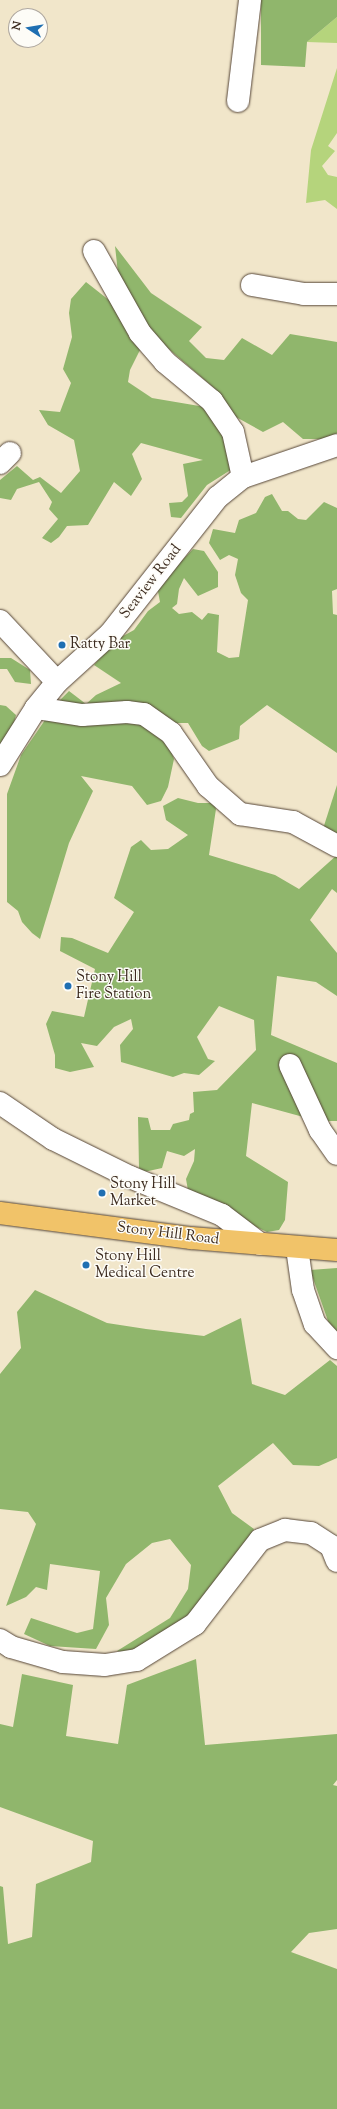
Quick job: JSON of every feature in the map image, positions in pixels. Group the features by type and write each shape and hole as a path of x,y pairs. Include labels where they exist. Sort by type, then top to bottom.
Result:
{"main road":[{"name":"Stony Hill Road","path":"0,1213 191,1238 297,1248 337,1250"}],"street":[{"path":"238,101 250,0"},
{"path":"94,251 140,333 165,362 212,402 233,432 243,477"},
{"path":"252,285 304,294 337,294"},
{"name":"Seaview Road","path":"0,765 36,708 58,682 110,634 218,497 243,477 337,445"},
{"path":"0,621 58,682"},
{"path":"36,708 82,715 127,712 144,714 171,733 208,786 240,814 293,822 337,846"},
{"path":"290,1065 320,1130 337,1154"},
{"path":"0,1103 60,1142 130,1177 222,1215 260,1244"},
{"path":"297,1248 303,1290 315,1324 337,1348"},
{"path":"0,1640 11,1647 63,1662 105,1665 137,1660 195,1624 260,1540 285,1530 311,1533 331,1546 337,1560"}],"green space":[{"path":"261,0 337,0 337,17 307,42 305,67 261,65"},
{"path":"337,17 337,43 307,42"},
{"path":"337,68 337,133 328,146 335,151 322,166 328,175 337,177 337,209 325,200 306,203 311,150"},
{"path":"115,246 151,293 202,327 189,341 206,358 224,360 242,338 272,355 290,334 337,342 337,435 330,439 303,439 283,422 263,432 236,417 215,389 148,331 118,273"},
{"path":"86,282 119,308 141,348 130,370 128,382 152,398 211,408 240,464 207,485 181,518 171,517 169,503 182,502 188,496 183,464 203,460 141,443 132,454 142,479 131,496 114,482 88,525 67,526 59,537 51,543 42,538 58,519 49,509 52,502 39,482 17,489 11,500 0,498 0,480 17,466 33,480 40,477 61,493 80,471 74,440 48,425 39,410 60,412 71,383 63,369 72,337 69,313 71,299"},
{"path":"272,494 282,511 288,511 298,519 306,520 324,502 337,508 337,589 332,591 333,614 337,615 337,753 267,705 240,726 239,739 209,751 202,746 188,723 162,723 55,705 69,691 86,704 96,695 121,683 94,665 114,641 134,630 148,611 160,602 157,586 193,549 204,551 218,572 218,587 198,596 184,578 179,589 177,604 172,608 179,614 192,612 202,620 208,613 219,615 217,652 229,658 239,657 248,600 241,593 235,575 238,559 229,555 220,560 209,543 213,529 235,533 239,520 256,513 265,497"},
{"path":"0,658 11,658 30,670 31,684 15,682 7,669 0,669"},
{"path":"0,705 6,706 16,715 12,731 0,752"},
{"path":"45,720 138,720 166,737 174,759 168,787 161,801 147,805 132,786 81,776 93,791 69,843 40,939 22,922 18,911 7,902 7,794 21,755"},
{"path":"337,785 337,841 322,832"},
{"path":"178,798 198,803 210,803 213,799 216,809 209,855 275,875 299,889 337,855 337,893 332,889 310,920 337,953 337,996 316,982 277,976 271,1035 337,1063 337,1121 318,1121 252,1103 246,1156 288,1182 285,1220 279,1230 267,1232 189,1196 186,1179 194,1161 195,1149 184,1156 167,1151 162,1168 144,1172 139,1168 138,1117 148,1118 151,1130 170,1130 173,1124 189,1120 190,1114 194,1112 193,1092 217,1090 256,1050 254,1020 219,1006 197,1037 208,1059 215,1061 199,1075 184,1073 173,1077 121,1062 120,1045 133,1029 131,1019 114,1027 97,1046 81,1043 94,1067 70,1072 55,1068 55,1055 46,1024 52,1011 84,1017 95,969 60,951 61,937 72,938 108,953 134,912 114,898 131,847 141,840 151,850 168,849 188,835 166,820 163,806"},
{"path":"337,1268 337,1338 333,1335 310,1270"},
{"path":"35,1290 107,1323 146,1329 204,1336 241,1318 252,1384 285,1395 330,1360 337,1366 337,1458 319,1466 293,1465 273,1443 218,1486 232,1513 254,1529 236,1558 181,1625 128,1654 117,1651 170,1618 188,1589 191,1565 170,1539 152,1543 126,1564 106,1598 109,1625 96,1649 50,1646 24,1634 31,1618 77,1633 93,1629 100,1571 50,1564 47,1590 36,1587 26,1597 6,1606 36,1524 28,1512 0,1509 0,1374 21,1348 17,1312"},
{"path":"196,1659 205,1745 337,1734 337,1780 333,1785 337,1786 337,1929 309,1933 291,1952 337,1969 337,2109 0,2109 0,1886 3,1887 8,1944 32,1937 36,1884 91,1862 93,1841 0,1807 0,1724 13,1727 22,1674 73,1685 66,1736 118,1744 127,1685"}],"place":[{"name":"Ratty Bar","path":"62,645"},
{"name":"Stony Hill Fire Station","path":"68,986"},
{"name":"Stony Hill Market","path":"102,1193"},
{"name":"Stony Hill Medical Centre","path":"86,1265"}]}
